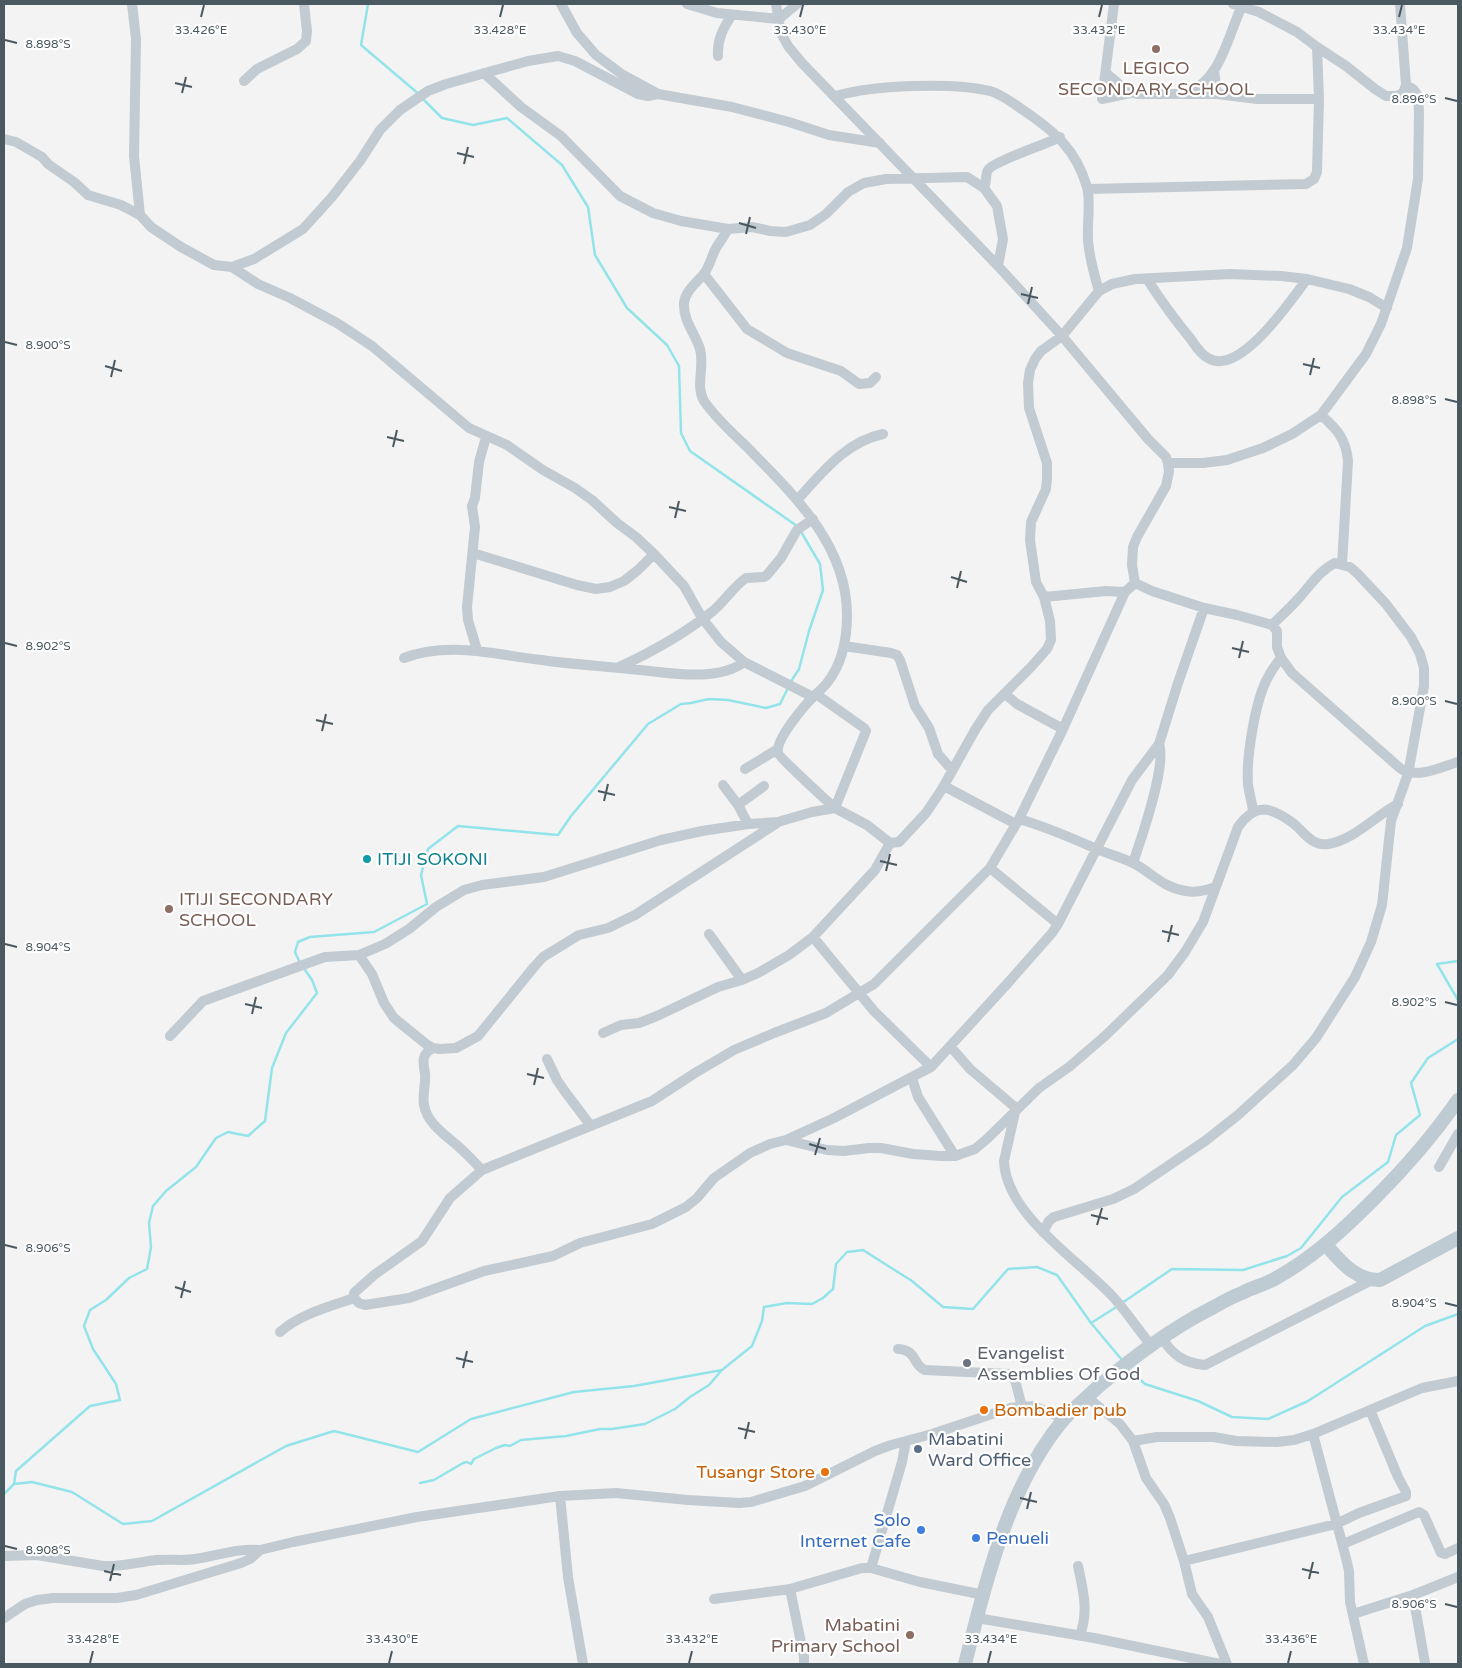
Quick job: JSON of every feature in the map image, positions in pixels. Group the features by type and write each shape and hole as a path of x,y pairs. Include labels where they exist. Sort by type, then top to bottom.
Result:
{"main road":[{"path":"965,1664 977,1618 1015,1498 1035,1461 1064,1419 1115,1372 1155,1341 1232,1297 1276,1278 1326,1245 1344,1230 1401,1172 1436,1132 1458,1100"},
{"path":"1326,1245 1342,1263 1359,1276 1380,1280 1458,1238"}],"street":[{"path":"132,4 136,40 134,156 140,215"},
{"path":"244,80 256,69 297,49 306,41 307,31 304,4"},
{"path":"561,4 577,33 596,55 623,75 658,94 732,107 830,135 880,143"},
{"path":"687,4 703,10 732,15 779,19 796,4"},
{"path":"776,4 781,33 788,46 820,82 836,96 998,266 1062,336 1148,439 1166,457 1169,472 1166,486 1137,536 1133,548 1132,564 1136,583"},
{"path":"1114,4 1102,99 1130,93 1217,94 1257,99 1319,99"},
{"path":"1180,94 1199,86 1214,70 1237,5 1259,8 1298,32 1375,89 1386,96 1397,96 1402,93 1406,85 1400,4"},
{"path":"718,56 718,43 732,15"},
{"path":"1088,189 1306,184 1314,179 1317,172 1318,47"},
{"path":"232,267 254,259 303,229 332,197 360,161 380,130 400,110 428,91 446,84 528,61 558,56 575,61 638,94 648,96 658,94"},
{"path":"1214,70 1217,94"},
{"path":"1106,73 1130,93"},
{"path":"484,74 521,107 566,140 620,196 666,218 728,229 752,227 786,232 810,225 826,214 848,192 864,183 886,179 967,177 984,188 997,206 1004,239 998,266"},
{"path":"1168,463 1203,463 1227,460 1245,455 1292,434 1321,415 1366,354 1388,308 1407,248 1418,180 1418,96 1413,88 1406,85"},
{"path":"836,96 867,89 950,87 992,92 1018,106 1060,138 1074,157 1088,189 1088,241 1090,259 1099,291"},
{"path":"984,188 989,168 1060,138"},
{"path":"4,139 16,142 42,158 88,195 121,205 140,215 150,227 181,247 214,264 232,267 258,284 337,322 372,346 469,428 507,445 592,500 654,554 684,586 702,618 721,642 744,662 814,696 864,728 866,732 835,808"},
{"path":"728,229 715,250 704,274 689,291 684,302 687,322 700,348 700,391 704,400 721,421 797,500 805,524 825,538 840,570 847,609 847,633 844,646 828,683 814,696 783,737 778,748 745,769"},
{"path":"704,274 732,307 742,324 755,335 788,353 841,371 858,384 870,383 876,377"},
{"path":"778,748 780,757 820,797 835,808 866,825 890,843 899,842 926,813 988,710 1049,646 1050,621 1044,598 1036,582 1032,560 1030,528 1033,516 1046,489 1048,472 1029,408 1028,383 1030,370 1041,351 1062,336 1099,291 1112,284 1147,279 1230,274 1281,276 1307,279 1349,289 1388,308"},
{"path":"1147,279 1169,312 1200,351 1208,359 1218,362 1233,358 1265,333 1307,279"},
{"path":"1321,415 1342,437 1348,461 1342,565"},
{"path":"797,500 834,459 869,437 883,434"},
{"path":"477,650 468,620 467,606 475,527 472,506 475,498 479,462 486,436"},
{"path":"618,668 662,645 702,618 723,602 746,578 764,577 767,575 805,524"},
{"path":"473,553 596,589 610,587 624,581 654,554"},
{"path":"1043,1232 1049,1221 1054,1217 1114,1200 1134,1189 1205,1141 1268,1089 1293,1065 1316,1038 1355,977 1371,942 1382,905 1391,821 1408,774 1424,686 1424,668 1420,654 1411,637 1386,604 1358,574 1350,568 1335,562 1328,566 1272,625"},
{"path":"354,1298 354,1293 374,1275 422,1241 450,1198 482,1170 652,1101 695,1072 734,1050 826,1013 874,984 990,868 1018,822 1125,592 1136,583"},
{"path":"1136,583 1152,591 1204,608 1272,625 1277,631 1277,648 1281,658 1292,673 1408,774 1417,774 1458,762"},
{"path":"1044,598 1106,591 1125,592"},
{"path":"354,1298 364,1305 409,1298 484,1271 552,1256 580,1243 652,1224 686,1207 697,1198 714,1178 734,1163 770,1144 786,1140 834,1118 930,1067 1014,977 1058,924 1132,780 1159,744 1204,608"},
{"path":"844,646 897,655 915,706 929,728 938,754 952,770"},
{"path":"404,658 429,651 477,650 559,662 670,674 700,674 728,671 744,662"},
{"path":"1254,811 1248,784 1248,762 1252,736 1258,704 1265,682 1281,658"},
{"path":"1005,694 1017,704 1063,728"},
{"path":"1133,863 1153,798 1161,760 1159,744"},
{"path":"724,785 748,824"},
{"path":"738,805 764,786"},
{"path":"944,786 1018,822 1058,831 1133,863 1159,882 1171,888 1186,892 1202,891 1216,887"},
{"path":"786,1140 827,1150 844,1151 875,1148 941,1156 955,1156 974,1149 988,1138 1016,1108 1039,1088 1070,1066 1104,1036 1168,975 1185,952 1203,922 1238,827 1246,816 1254,811 1268,809 1293,824 1306,837 1317,843 1326,844 1343,840 1398,804"},
{"path":"170,1036 203,1001 311,962 325,958 359,954 395,939 436,907 464,890 482,885 544,877 661,840 702,831 748,824 778,822 812,812 835,808"},
{"path":"482,1170 443,1134 425,1110 423,1059 427,1051 433,1048 456,1048 478,1036 534,967 554,949 579,934 608,928 635,915 778,822"},
{"path":"603,1033 621,1025 647,1020 718,987 758,973 789,955 813,937 875,870 890,843"},
{"path":"990,868 1058,924"},
{"path":"709,934 742,980"},
{"path":"813,937 874,1011 930,1067"},
{"path":"359,954 372,974 384,1003 394,1018 433,1048"},
{"path":"950,1046 970,1069 1016,1108"},
{"path":"548,1059 557,1080 566,1094 592,1126"},
{"path":"912,1078 918,1097 955,1156"},
{"path":"1016,1108 1004,1161 1004,1170 1013,1195 1043,1232 1114,1298 1125,1312 1155,1341 1176,1356 1193,1364 1205,1365 1372,1280"},
{"path":"1439,1167 1458,1134"},
{"path":"280,1332 299,1319 354,1298"},
{"path":"898,1349 904,1349 911,1353 919,1367 925,1370 1009,1374 1015,1380 1022,1406"},
{"path":"1133,1441 1157,1437 1214,1437 1236,1441 1277,1442 1294,1440 1313,1434 1422,1388 1458,1381"},
{"path":"1087,1397 1120,1424 1133,1441 1146,1478 1164,1504 1184,1561 1192,1594 1208,1617 1227,1664"},
{"path":"4,1556 37,1555 114,1567 155,1561 195,1559 243,1549 260,1550 409,1518 560,1496 616,1493 739,1503 751,1502 805,1486 875,1451 1010,1408 1034,1406 1064,1419"},
{"path":"1184,1561 1336,1524 1407,1495 1370,1410"},
{"path":"1313,1434 1349,1571 1349,1596 1364,1664"},
{"path":"871,1568 896,1484 906,1441"},
{"path":"560,1496 568,1577 583,1664"},
{"path":"1343,1544 1419,1512 1424,1515 1441,1553 1445,1554 1458,1548"},
{"path":"4,1618 25,1604 37,1600 136,1596 241,1563 250,1559 260,1550"},
{"path":"1078,1566 1086,1612 1080,1635"},
{"path":"714,1599 790,1589 862,1568 871,1568 920,1582 984,1595"},
{"path":"1353,1614 1413,1595 1458,1577"},
{"path":"790,1589 804,1664"},
{"path":"1413,1595 1426,1663"},
{"path":"977,1618 1080,1635 1220,1664"}],"waterway":[{"path":"368,4 361,45 420,95"},
{"path":"423,99 442,118 473,125 507,118 562,165 588,207 595,255 627,308 667,345 679,366 681,433 690,451 797,526"},
{"path":"790,683 799,669 823,590 820,564 800,530"},
{"path":"300,963 295,952 298,942 310,937 374,932 427,904 421,875 428,849 458,826 558,835 571,816 648,724 681,704 709,699 728,700 766,708 780,704 788,688"},
{"path":"1458,961 1437,964 1458,1000"},
{"path":"4,1494 14,1484 16,1471 90,1406 120,1400 116,1384 93,1349 84,1326 90,1310 106,1300 129,1278 147,1269 151,1247 149,1223 153,1206 166,1191 196,1167 216,1138 228,1132 248,1136 265,1121 272,1068 286,1033 317,993 312,980 303,967"},
{"path":"1122,1303 1172,1269 1243,1270 1287,1256 1301,1248 1342,1197 1388,1162 1396,1135 1420,1115 1411,1083 1428,1058 1458,1039"},
{"path":"14,1484 32,1482 72,1492 123,1524 152,1521 286,1446 334,1431 418,1452 471,1419 574,1392 634,1386 722,1370 752,1346 762,1321 764,1307 787,1303 812,1304 823,1298 833,1289 836,1264 847,1252 863,1250 912,1281 943,1307 973,1309 1008,1269 1037,1267 1057,1275 1091,1323 1122,1360"},
{"path":"1091,1323 1118,1306"},
{"path":"1128,1368 1145,1384 1198,1401 1232,1417 1268,1419 1308,1401 1425,1326 1458,1314"},
{"path":"420,1483 434,1480 463,1463 471,1464 474,1459 496,1448 505,1445 510,1446 521,1440 566,1436 600,1429 645,1424 675,1409 709,1385 721,1371"}],"place":[{"name":"LEGICO SECONDARY SCHOOL","path":"1156,49"},
{"name":"ITIJI SOKONI","path":"367,859"},
{"name":"ITIJI SECONDARY SCHOOL","path":"169,909"},
{"name":"Evangelist Assemblies Of God","path":"967,1363"},
{"name":"Bombadier pub","path":"984,1410"},
{"name":"Mabatini Ward Office","path":"918,1449"},
{"name":"Tusangr Store","path":"825,1472"},
{"name":"Solo Internet Cafe","path":"921,1530"},
{"name":"Penueli","path":"976,1538"},
{"name":"Mabatini Primary School","path":"910,1635"}]}
